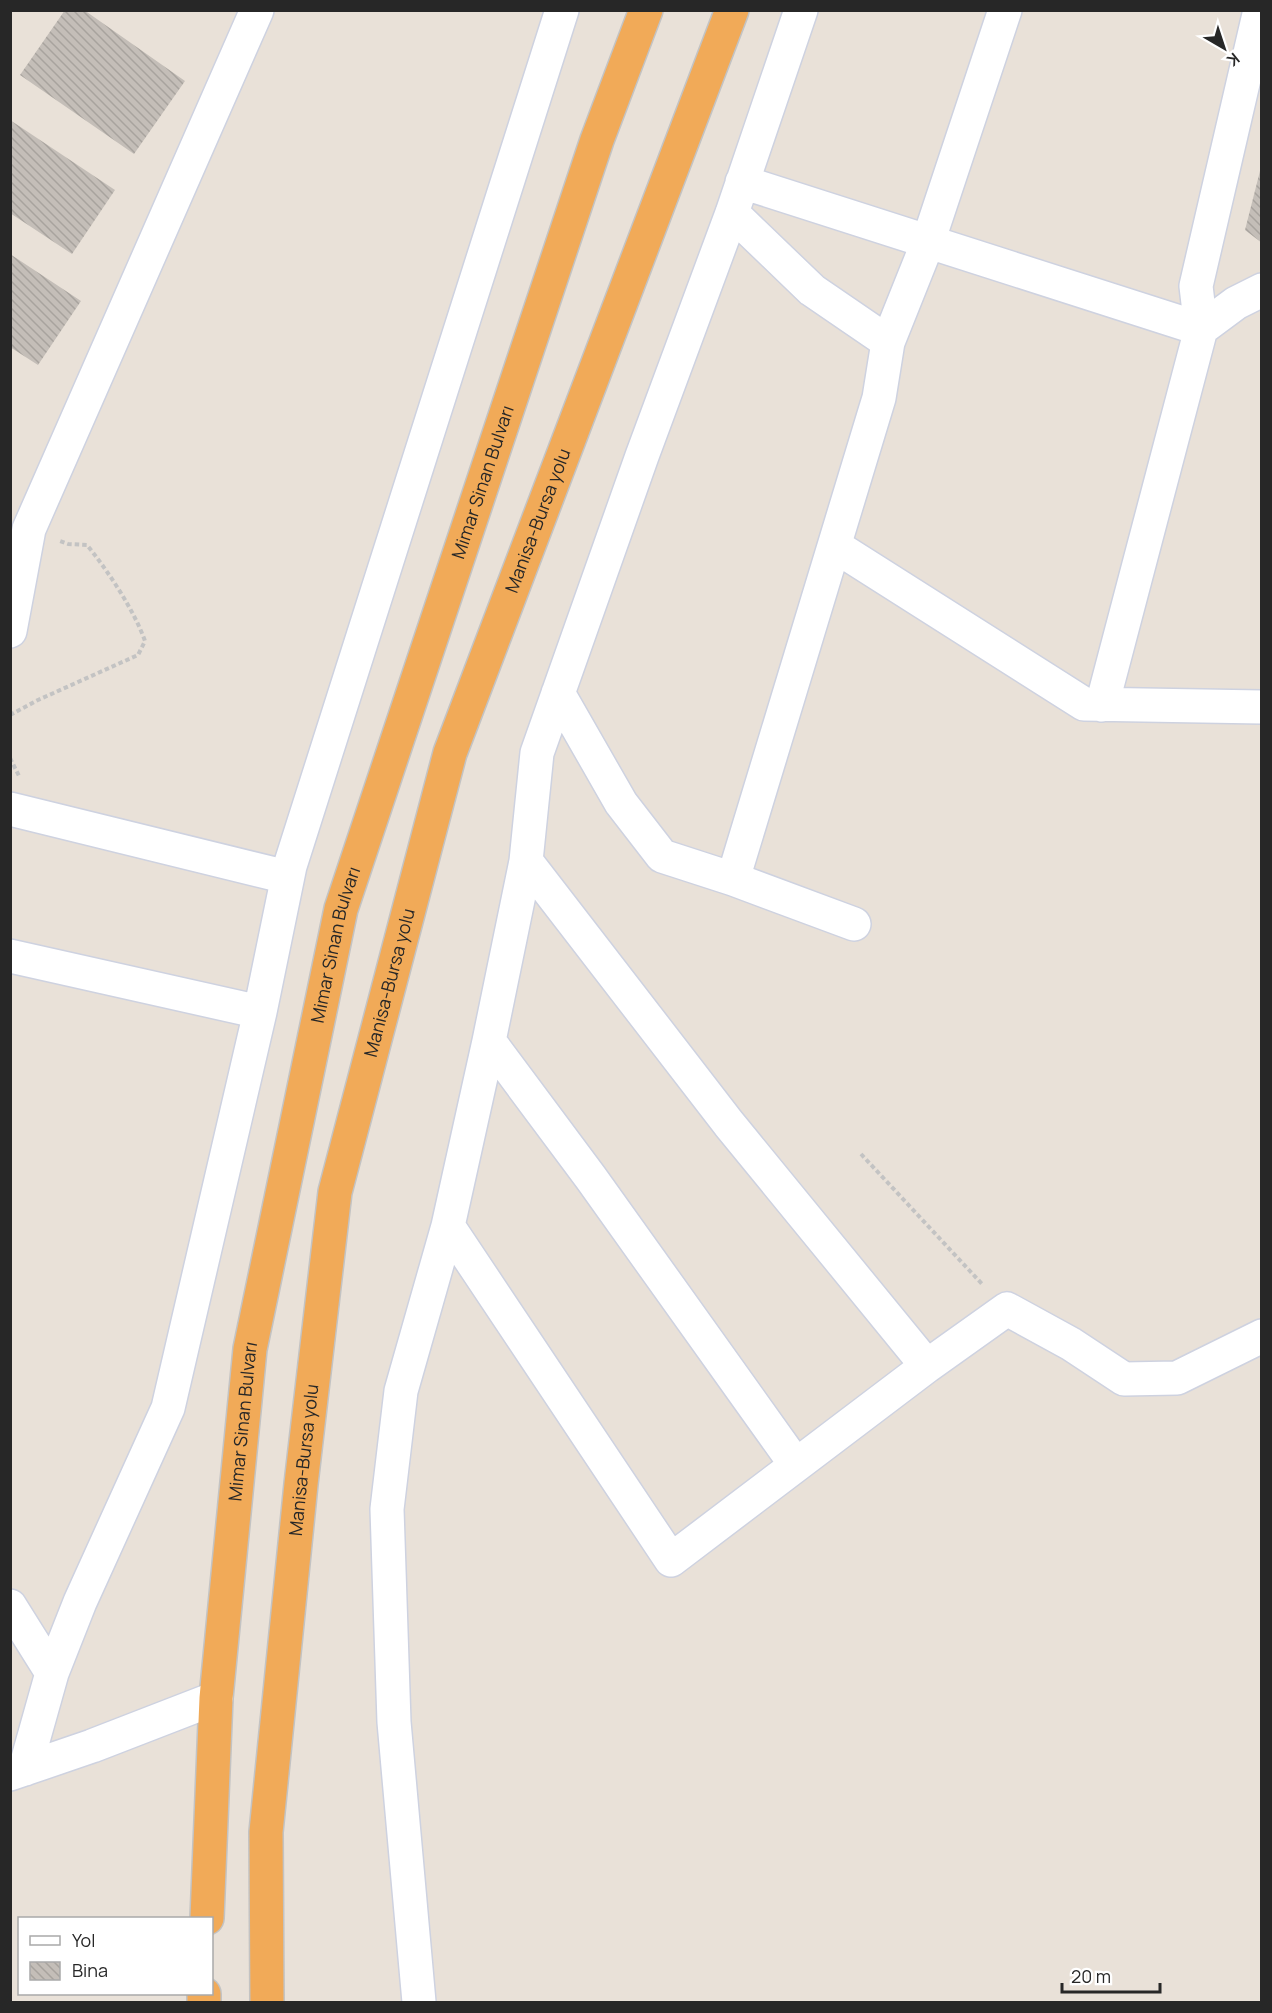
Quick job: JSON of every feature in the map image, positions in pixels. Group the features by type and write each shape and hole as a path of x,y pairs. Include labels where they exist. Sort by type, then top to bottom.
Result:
{"highway":[{"name":"Mimar Sinan Bulvarı","path":"207,1917 216,1698 250,1349 340,909 597,140 646,10"},
{"name":"Manisa-Bursa yolu","path":"267,2002 266,1832 335,1192 450,753 732,10"}],"street":[{"path":"10,631 29,530 257,10"},
{"path":"18,1771 52,1673 80,1602 168,1407 260,1012 287,877 562,10"},
{"path":"420,2002 394,1722 387,1509 401,1391 448,1226 489,1041 526,861 537,753 642,456 732,213 801,10"},
{"path":"733,879 879,398 888,342 928,242 1005,10"},
{"path":"1102,705 1201,329 1196,286 1260,10"},
{"path":"742,182 1201,329"},
{"path":"732,213 812,290 888,342"},
{"path":"1201,329 1236,303 1262,290"},
{"path":"10,502 29,530"},
{"path":"835,546 1084,704 1262,707"},
{"path":"558,693 621,803 662,856 733,879 854,924"},
{"path":"10,809 287,877"},
{"path":"526,861 729,1124 927,1366"},
{"path":"10,956 260,1012"},
{"path":"489,1041 591,1178 796,1466"},
{"path":"448,1226 671,1560 927,1366 1007,1309 1071,1344 1124,1378 1177,1378 1262,1336"},
{"path":"10,1606 52,1673"},
{"path":"18,1771 92,1746 216,1698"}],"path":[{"path":"10,715 138,655 145,640 141,628 100,561 87,545 69,544 29,530"},
{"path":"861,1154 941,1242 1007,1309"}],"building":[{"path":"65,10 84,10 185,81 134,154 20,75"},
{"path":"10,120 115,190 72,254 10,213"},
{"path":"1262,167 1262,243 1245,230"},
{"path":"10,254 81,301 38,365 10,347"}]}
